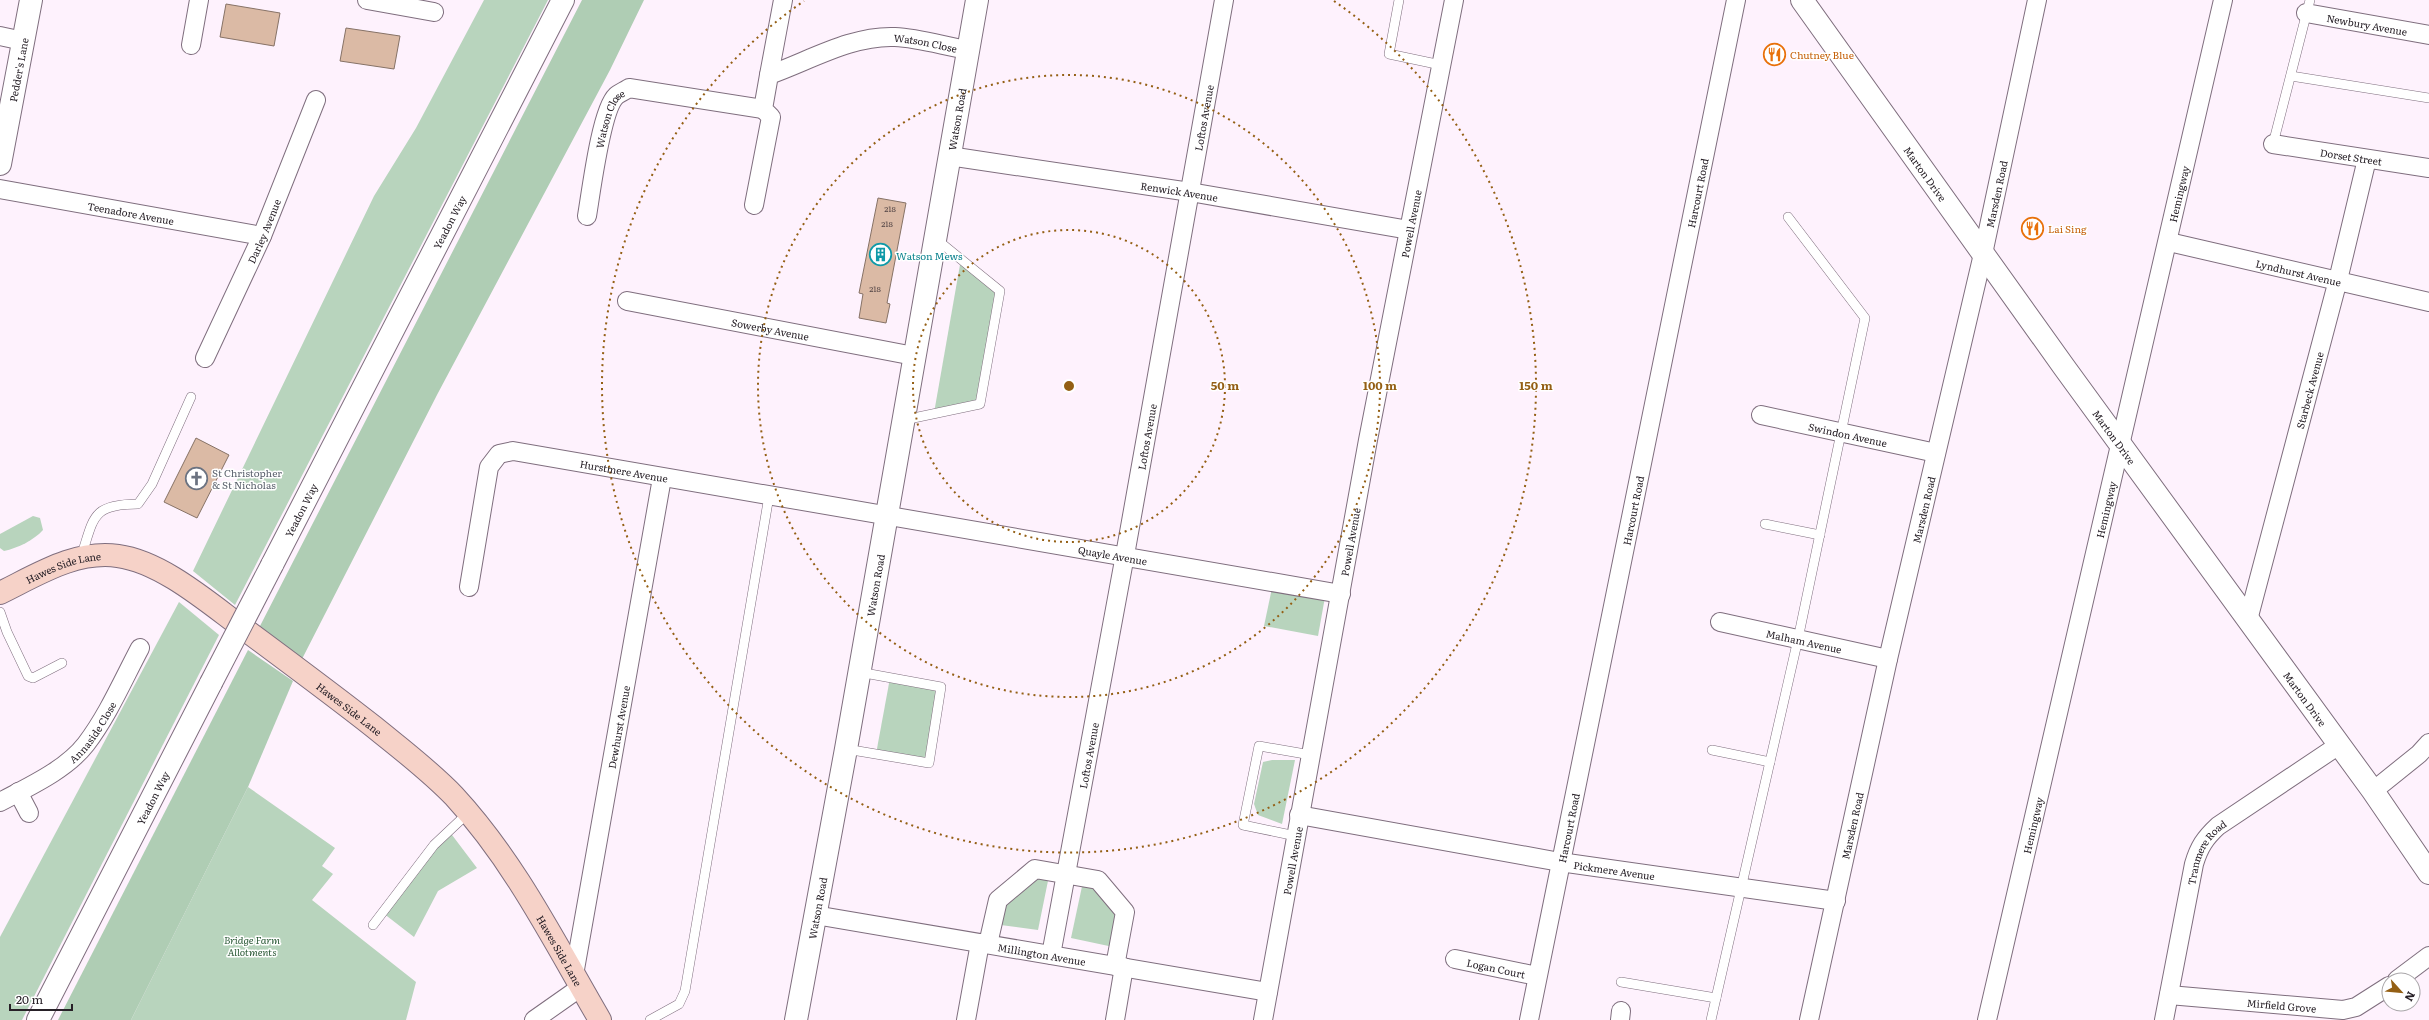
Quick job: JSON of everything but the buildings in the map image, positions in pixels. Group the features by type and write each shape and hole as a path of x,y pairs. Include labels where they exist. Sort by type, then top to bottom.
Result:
{"main road":[{"name":"Hawes Side Lane","path":"0,593 61,564 81,557 120,556 162,573 188,588 323,687 426,768 468,813 523,885 600,1020"}],"street":[{"name":"Pedder's Lane","path":"0,164 31,0"},
{"path":"191,45 199,0"},
{"path":"367,0 434,12"},
{"name":"Yeadon Way","path":"38,1020 563,0"},
{"path":"754,205 771,117 763,109 783,0"},
{"name":"Watson Road","path":"796,1020 846,749 885,514 977,0"},
{"name":"Loftos Avenue","path":"1051,955 1125,555 1224,0"},
{"name":"Powell Avenue","path":"1262,1020 1409,230 1454,0"},
{"name":"Harcourt Road","path":"1529,1020 1736,0"},
{"name":"Marton Drive","path":"1802,0 1983,254 2373,791 2429,873"},
{"name":"Marsden Road","path":"1809,1020 1888,660 1983,254 2037,0"},
{"name":"Hemingway","path":"1987,1020 2169,242 2223,0"},
{"name":"Newbury Avenue","path":"2308,7 2429,35"},
{"path":"0,36 23,41"},
{"name":"Watson Close","path":"769,75 853,43 878,39 895,37 968,50"},
{"name":"Watson Close","path":"587,216 603,126 608,109 615,96 629,88 763,109"},
{"name":"Darley Avenue","path":"205,358 262,236 316,100"},
{"name":"Dorset Street","path":"2273,144 2429,168"},
{"name":"Renwick Avenue","path":"949,156 1190,192 1409,230"},
{"name":"Starbeck Avenue","path":"2248,620 2338,280 2367,159"},
{"name":"Teenadore Avenue","path":"0,189 262,236"},
{"name":"Lyndhurst Avenue","path":"2169,242 2429,302"},
{"name":"Sowerby Avenue","path":"627,301 914,356"},
{"name":"Swindon Avenue","path":"1761,415 1936,452"},
{"name":"Hurstmere Avenue","path":"469,587 489,467 499,454 513,451 662,478 885,514"},
{"name":"Dewhurst Avenue","path":"577,981 662,478"},
{"name":"Quayle Avenue","path":"885,514 1341,594"},
{"name":"Malham Avenue","path":"1720,622 1888,660"},
{"name":"Annaside Close","path":"0,802 53,773 85,745 108,709 140,648"},
{"path":"2373,791 2429,743"},
{"name":"Tranmere Road","path":"2164,1020 2194,864 2198,850 2205,839 2218,826 2339,745"},
{"path":"18,792 28,813"},
{"name":"Pickmere Avenue","path":"1299,815 1560,862 1836,901"},
{"path":"966,1020 984,943 998,900 1035,869 1098,880 1125,912 1114,1020"},
{"name":"Millington Avenue","path":"815,915 1268,992"},
{"path":"2408,972 2429,956"},
{"name":"Logan Court","path":"1455,959 1538,976"},
{"path":"534,1020 577,981"},
{"name":"Mirfield Grove","path":"2169,995 2343,1010 2356,1007 2381,991"}],"lane":[{"path":"1399,0 1389,54 1441,65"},
{"path":"2273,144 2308,7"},
{"path":"2291,76 2429,98"},
{"path":"1711,1020 1798,639 1866,318 1788,217"},
{"path":"902,420 980,404 1000,291 935,238"},
{"path":"81,557 93,522 102,509 119,504 138,504 152,484 191,398"},
{"path":"650,1020 679,1004 685,991 769,496"},
{"path":"1765,524 1820,535"},
{"path":"0,612 7,632 28,676 33,678 62,663"},
{"path":"846,749 929,763 941,687 859,672"},
{"path":"1296,836 1243,825 1259,746 1311,755"},
{"path":"1712,750 1770,762"},
{"path":"373,925 434,845 468,813"},
{"path":"1621,982 1716,998"}],"green space":[{"path":"484,0 548,0 235,605 193,571 374,196 416,128"},
{"path":"582,0 644,0 610,70 438,393 302,659 260,626"},
{"path":"961,259 1000,291 980,404 934,413"},
{"path":"33,516 40,518 43,530 39,534 15,548 4,551 0,548 0,534"},
{"path":"1272,588 1325,597 1318,636 1264,626"},
{"path":"179,602 219,635 22,1020 0,1020 0,937"},
{"path":"248,650 293,681 248,787 131,1020 58,1020"},
{"path":"890,678 941,687 929,763 876,754"},
{"path":"1272,760 1295,760 1282,824 1258,815 1254,804 1263,762"},
{"name":"Bridge Farm Allotments","path":"248,787 335,848 322,866 333,874 312,900 416,982 406,1020 131,1020"},
{"path":"449,831 477,868 438,891 414,937 383,913"},
{"path":"1050,871 1038,930 993,924 998,900"},
{"path":"1084,877 1125,912 1118,948 1071,938"}],"place":[{"name":"Chutney Blue","path":"1774,54"},
{"name":"Lai Sing","path":"2033,228"},
{"name":"Watson Mews","path":"881,255"},
{"name":"St Christopher & St Nicholas","path":"197,478"}]}
